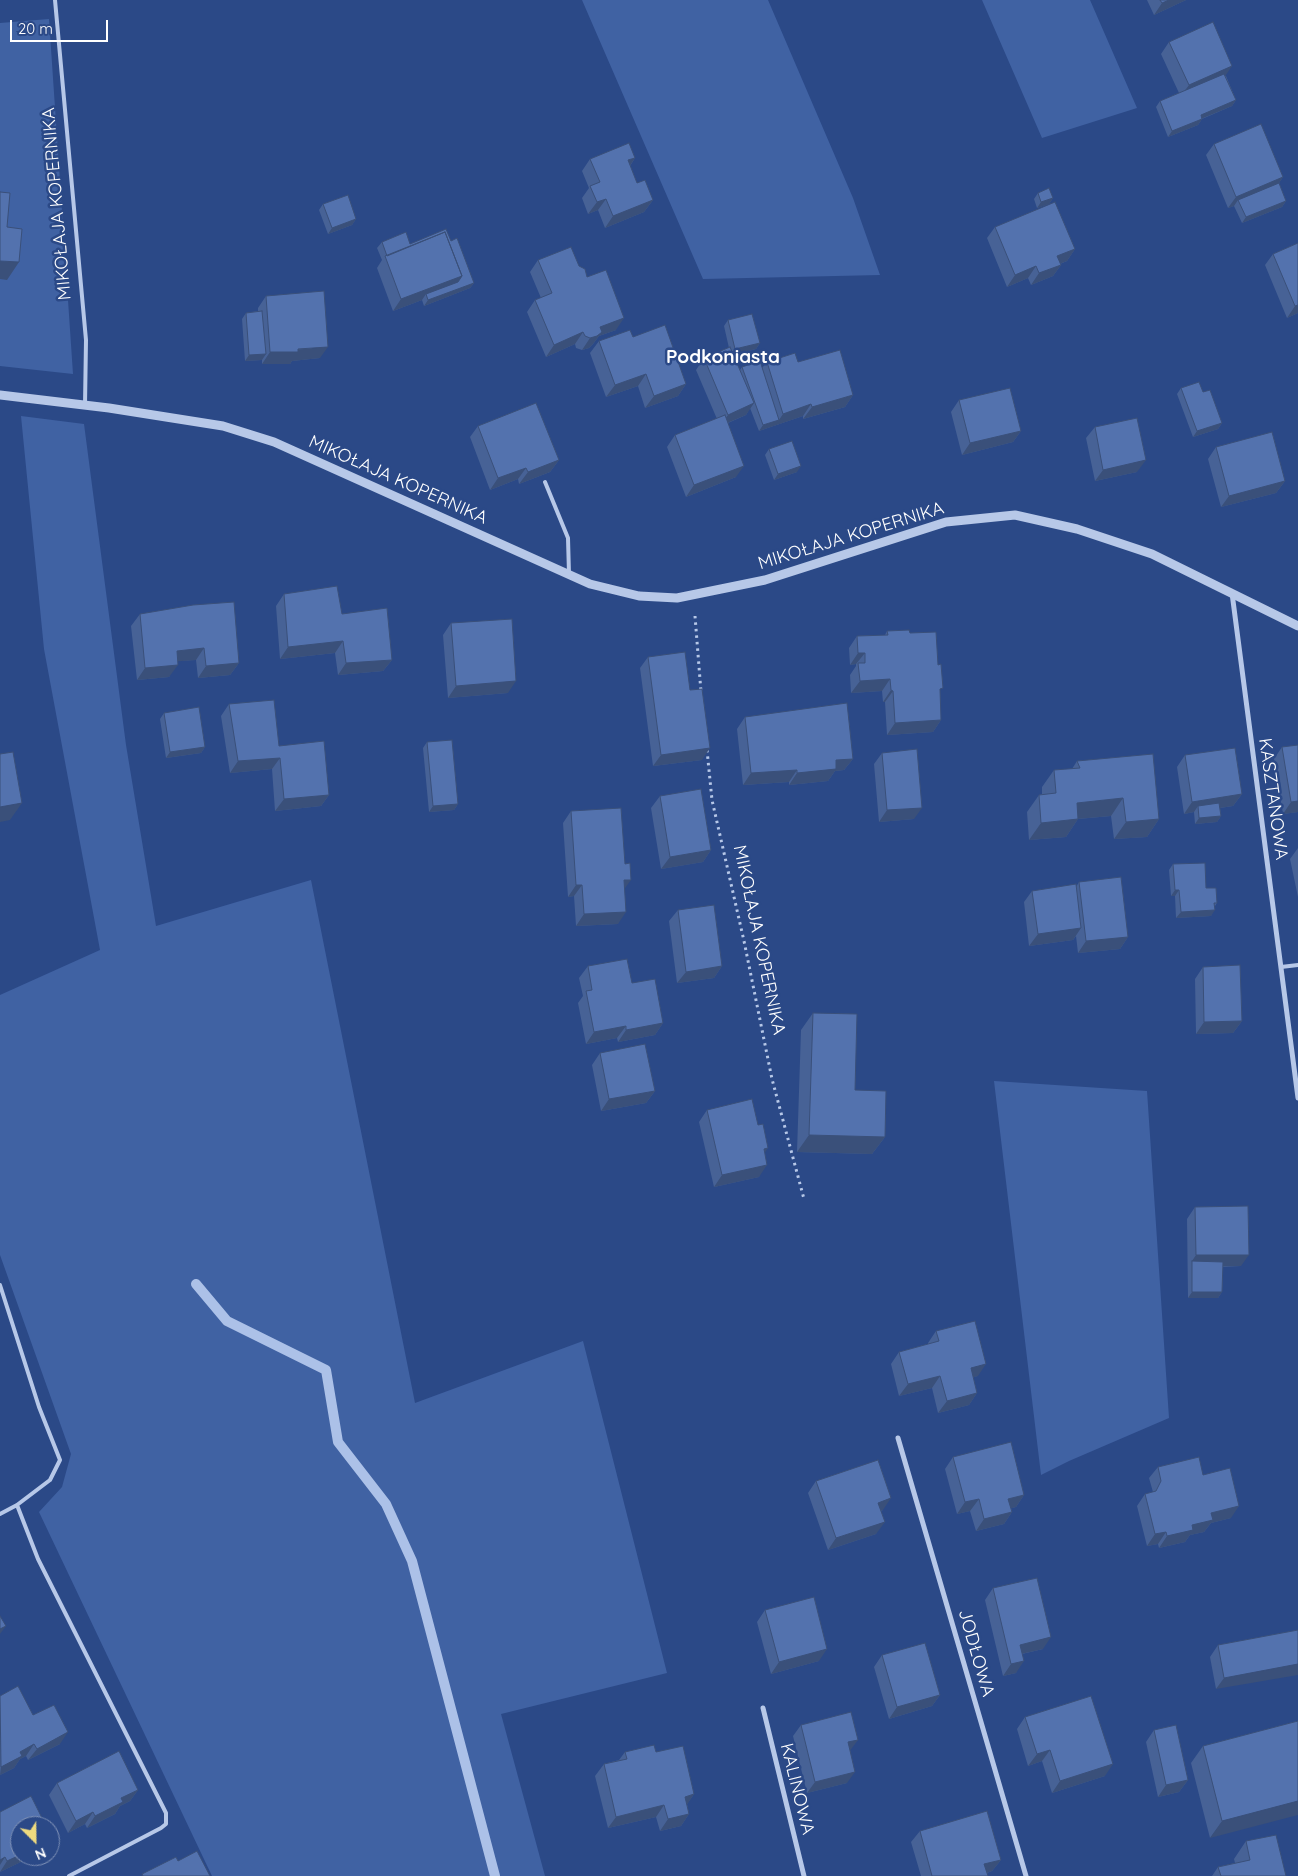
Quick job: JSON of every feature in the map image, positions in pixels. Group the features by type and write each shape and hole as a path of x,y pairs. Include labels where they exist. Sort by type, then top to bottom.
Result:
{"street":[{"name":"MIKOŁAJA KOPERNIKA","path":"0,395 84,405 223,426 274,442 590,584 639,596 677,598 765,580 946,522 1015,515 1077,529 1152,554 1298,626"},
{"name":"KASZTANOWA","path":"1232,593 1298,1098"},
{"name":"JODŁOWA","path":"898,1438 1026,1876"},
{"name":"KALINOWA","path":"763,1708 804,1876"}],"lane":[{"name":"MIKOŁAJA KOPERNIKA","path":"55,0 86,340 84,405"},
{"path":"545,482 568,538 568,574"},
{"path":"1281,967 1298,965"},
{"path":"0,1285 39,1407 60,1460 50,1480 17,1505 0,1514"},
{"path":"17,1505 38,1559 166,1813 166,1824 161,1828 69,1876"}],"path":[{"path":"693,595 702,700"},
{"name":"MIKOŁAJA KOPERNIKA","path":"706,745 712,800 744,941 772,1079 804,1199"}],"shaded area":[{"path":"582,0 768,0 853,198 880,275 703,279"},
{"path":"982,0 1090,0 1137,108 1042,138"},
{"path":"49,19 73,374 0,366 0,23"},
{"path":"21,416 84,424 126,745 156,926 311,880 415,1403 583,1341 667,1673 501,1714 545,1876 212,1876 39,1512 62,1487 71,1454 0,1255 0,995 100,950 44,649"},
{"path":"994,1081 1147,1091 1169,1418 1041,1475"}],"building":[{"path":"1213,22 1232,66 1189,85 1169,42"},
{"path":"1224,74 1236,100 1201,115 1202,119 1172,131 1160,101"},
{"path":"1261,124 1283,177 1236,197 1214,144"},
{"path":"629,143 635,158 628,160 637,183 645,180 653,200 613,216 606,199 597,202 590,186 600,182 590,159"},
{"path":"1279,183 1286,201 1246,217 1238,200"},
{"path":"1049,188 1053,198 1041,202 1038,193"},
{"path":"0,192 10,193 7,227 22,229 19,262 0,261"},
{"path":"348,195 356,219 332,228 323,204"},
{"path":"1055,202 1075,249 1057,256 1061,265 1039,273 1036,266 1015,275 995,227"},
{"path":"446,229 451,241 457,238 474,283 428,300 426,294 458,282 462,276 445,232 387,256 382,242 406,232 410,244"},
{"path":"445,232 462,276 401,299 385,256"},
{"path":"1298,243 1298,305 1295,306 1273,254"},
{"path":"571,247 579,266 585,269 587,277 606,270 624,318 600,327 602,332 597,336 590,338 585,336 583,332 554,345 535,300 552,293 538,260"},
{"path":"324,291 328,347 298,349 298,352 270,352 266,296"},
{"path":"262,311 266,354 249,355 246,313"},
{"path":"752,314 760,343 735,349 728,320"},
{"path":"665,325 686,384 654,396 646,374 615,385 599,341 630,330 633,337"},
{"path":"730,347 754,403 728,415 704,358"},
{"path":"840,350 853,395 812,407 811,404 783,414 767,362 795,353 798,362"},
{"path":"760,361 779,420 763,425 742,367"},
{"path":"1199,382 1203,392 1210,390 1222,423 1197,431 1181,388"},
{"path":"1010,388 1021,431 970,443 959,400"},
{"path":"536,403 559,460 528,472 526,468 498,478 478,426"},
{"path":"725,415 744,466 694,485 675,435"},
{"path":"1137,418 1146,460 1103,470 1095,427"},
{"path":"1272,432 1285,481 1229,496 1216,447"},
{"path":"792,441 801,466 778,474 769,449"},
{"path":"337,586 342,614 387,608 392,660 346,663 343,641 288,647 284,594"},
{"path":"234,602 239,663 206,666 204,648 177,651 178,665 145,668 140,614 193,605"},
{"path":"512,619 516,681 456,686 451,623"},
{"path":"909,630 910,633 936,632 938,665 941,664 943,688 940,689 941,720 895,723 893,691 891,690 890,679 860,681 858,663 865,663 865,653 858,653 857,636 888,635 887,631"},
{"path":"685,652 690,690 702,689 710,748 661,755 648,657"},
{"path":"274,700 279,746 324,741 329,795 284,799 280,758 238,761 229,704"},
{"path":"847,703 853,759 836,760 836,769 797,773 797,770 751,773 745,717"},
{"path":"199,707 205,747 170,752 164,713"},
{"path":"452,740 458,804 433,806 427,742"},
{"path":"1298,745 1298,801 1291,802 1282,747"},
{"path":"1235,748 1242,794 1192,802 1185,755"},
{"path":"917,749 922,808 887,810 882,753"},
{"path":"13,752 22,803 0,807 0,754"},
{"path":"1153,754 1159,819 1126,822 1123,798 1077,803 1078,819 1041,823 1039,795 1056,793 1054,770 1080,768 1077,761"},
{"path":"701,789 711,850 670,857 660,796"},
{"path":"1219,803 1221,816 1199,818 1198,806"},
{"path":"621,808 625,864 630,863 631,880 624,880 626,912 584,914 582,885 576,885 571,811"},
{"path":"1205,863 1206,888 1216,888 1217,903 1214,903 1215,910 1181,912 1179,890 1175,890 1173,864"},
{"path":"1121,877 1128,937 1086,941 1079,882"},
{"path":"1076,884 1081,928 1038,934 1032,891"},
{"path":"714,905 722,966 686,972 678,910"},
{"path":"627,959 632,983 655,979 663,1023 626,1030 626,1026 594,1032 586,991 592,990 588,966"},
{"path":"1240,965 1242,1021 1204,1022 1203,967"},
{"path":"813,1013 857,1014 855,1090 886,1091 885,1137 809,1135"},
{"path":"645,1044 655,1091 609,1099 600,1053"},
{"path":"752,1099 758,1125 763,1124 768,1148 764,1149 767,1165 722,1175 707,1110"},
{"path":"1248,1206 1249,1255 1196,1255 1195,1207"},
{"path":"1192,1261 1223,1262 1222,1292 1192,1292"},
{"path":"975,1321 986,1364 971,1368 977,1393 947,1401 940,1376 908,1384 899,1352 939,1341 936,1331"},
{"path":"1011,1442 1024,1495 1008,1499 1012,1512 984,1519 979,1499 965,1502 953,1457"},
{"path":"1199,1457 1203,1475 1230,1468 1239,1506 1211,1513 1213,1520 1192,1525 1193,1530 1167,1536 1166,1532 1155,1534 1145,1494 1156,1491 1161,1481 1158,1467"},
{"path":"878,1460 891,1498 878,1503 885,1522 836,1538 816,1481"},
{"path":"1037,1578 1051,1637 1020,1645 1024,1661 1011,1664 993,1588"},
{"path":"814,1597 827,1649 779,1662 765,1610"},
{"path":"0,1616 6,1626 0,1629"},
{"path":"1298,1630 1298,1664 1224,1678 1218,1645"},
{"path":"925,1643 940,1695 897,1707 882,1655"},
{"path":"18,1686 33,1715 54,1705 68,1732 37,1749 34,1744 20,1752 22,1756 1,1767 0,1696"},
{"path":"1091,1696 1113,1764 1060,1781 1050,1750 1037,1754 1025,1717"},
{"path":"851,1712 858,1740 848,1742 855,1772 815,1782 801,1725"},
{"path":"1298,1721 1298,1801 1222,1821 1203,1746"},
{"path":"1176,1725 1188,1780 1166,1785 1154,1730"},
{"path":"654,1745 656,1752 683,1746 694,1794 685,1797 689,1814 668,1819 664,1805 616,1817 604,1764 627,1759 625,1752"},
{"path":"119,1751 138,1790 121,1798 123,1802 95,1816 93,1812 76,1821 57,1783"},
{"path":"31,1796 41,1816 10,1816 10,1860 7,1861 5,1857 0,1860 0,1812"},
{"path":"987,1811 1001,1860 984,1864 988,1876 932,1876 920,1831"},
{"path":"1276,1835 1286,1876 1221,1876 1218,1867 1250,1860 1246,1841"},
{"path":"197,1851 210,1876 143,1876 142,1874 176,1857 178,1861"}],"waterway":[{"path":"196,1284 227,1321 326,1370 338,1442 386,1504 412,1561 495,1876"}],"district":[{"name":"Podkoniasta","path":"723,357"}]}
